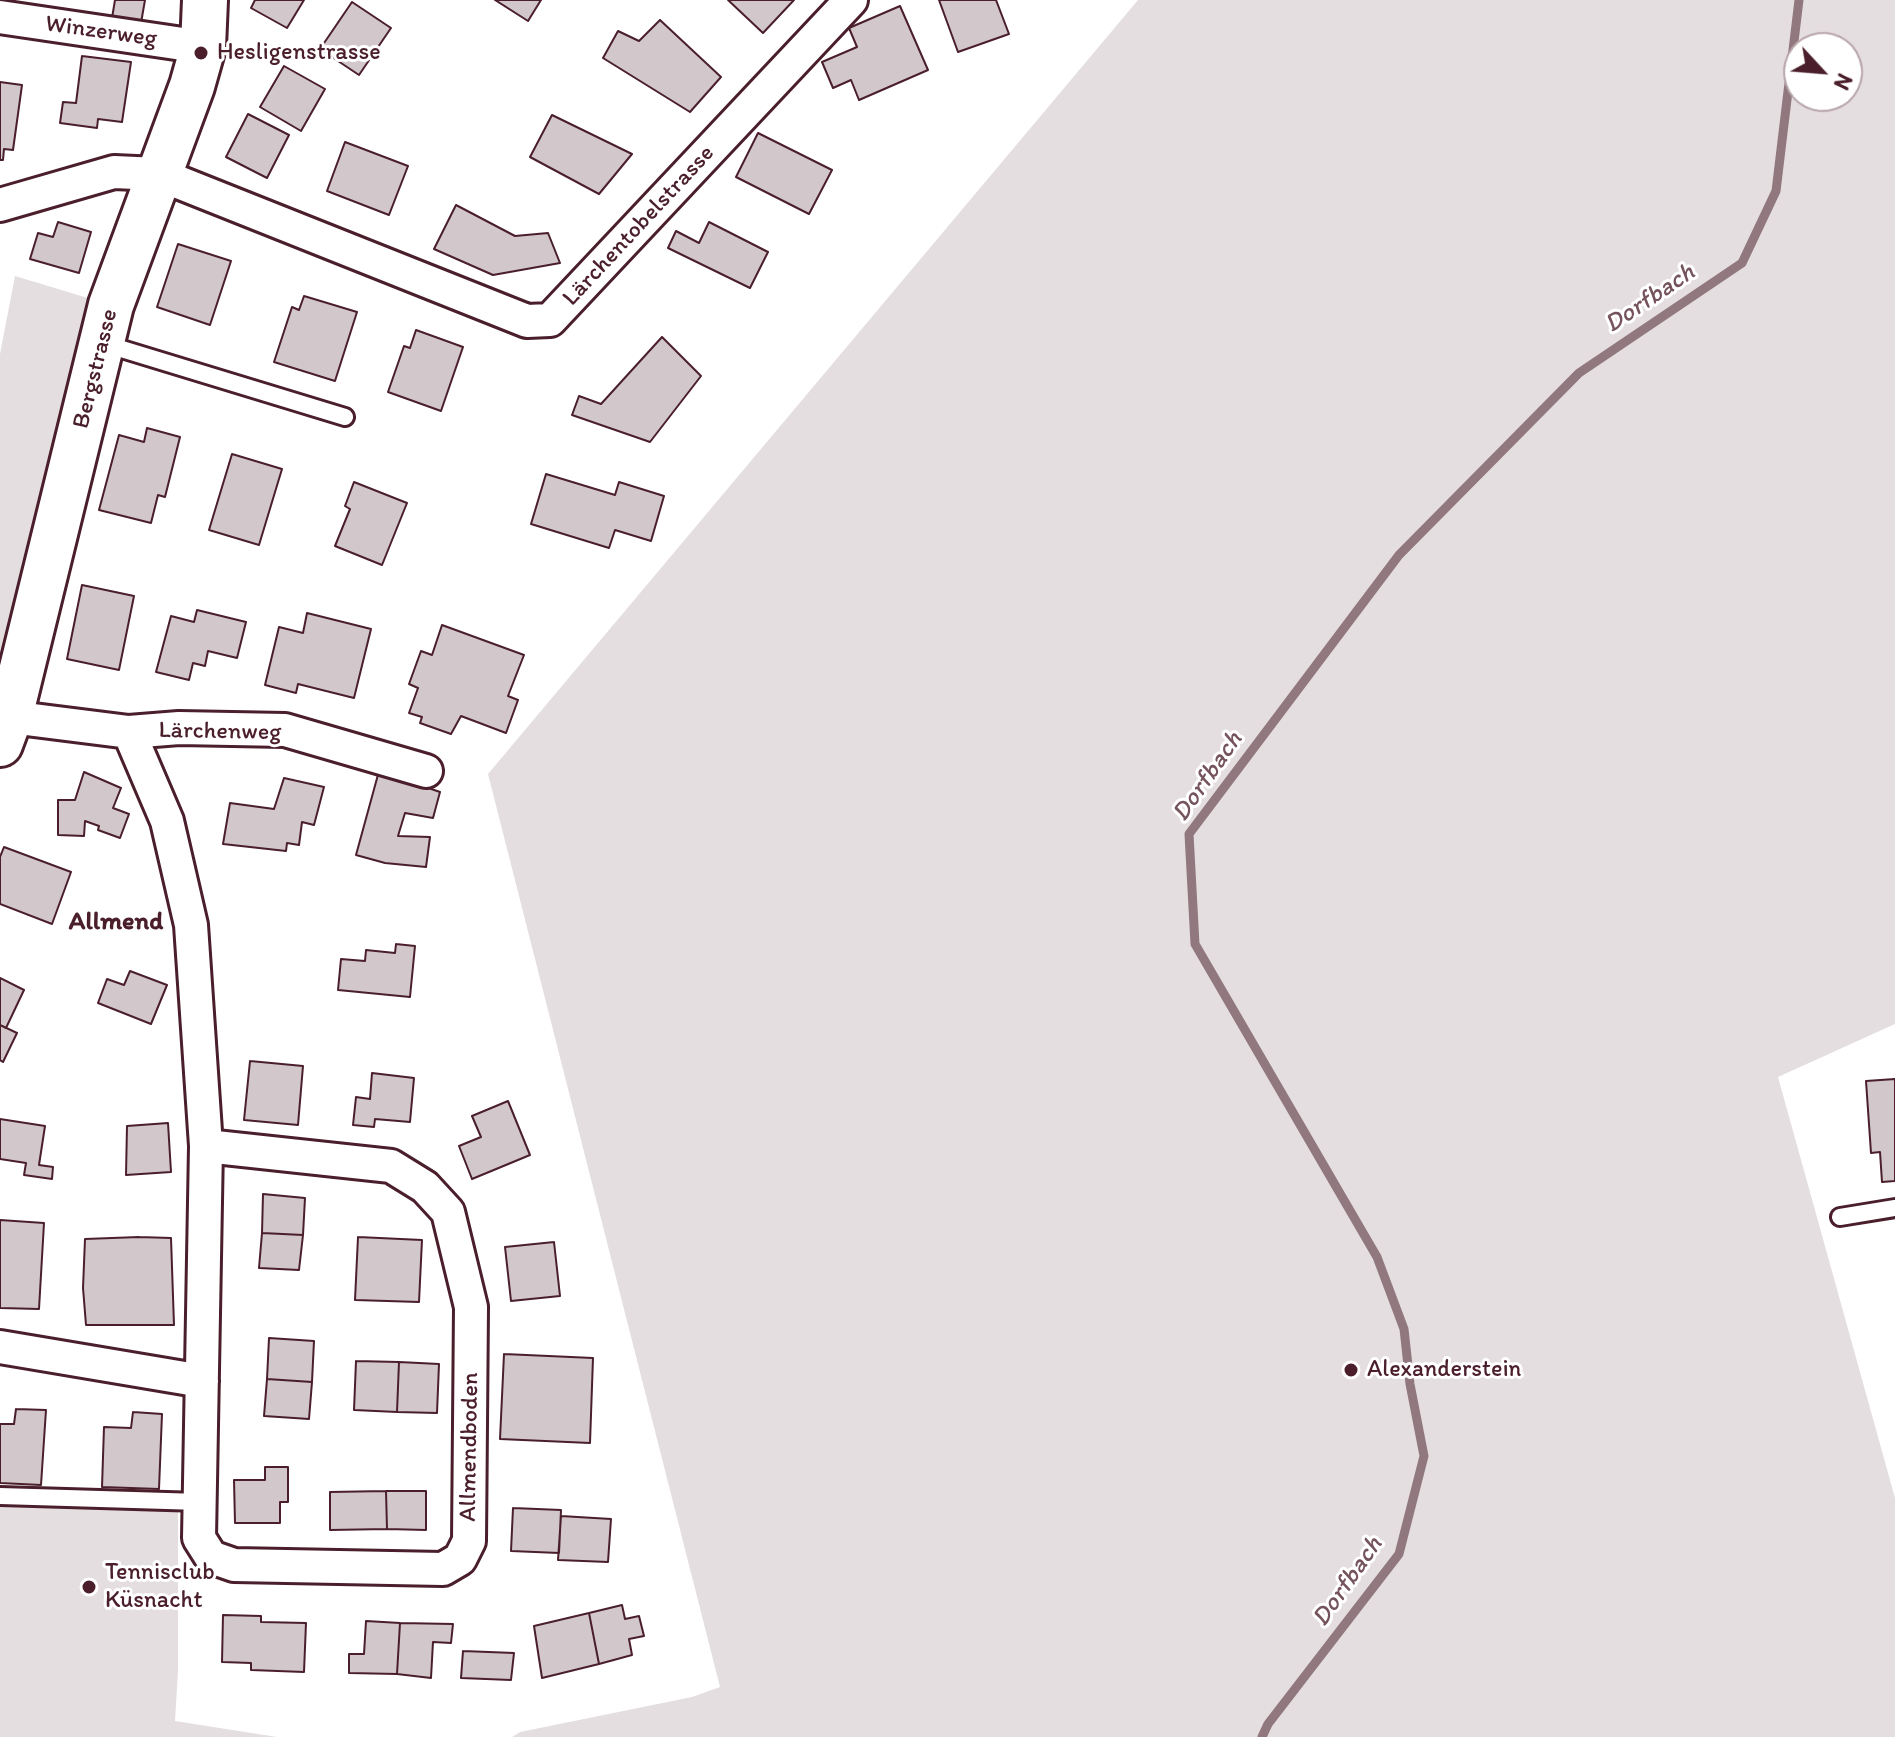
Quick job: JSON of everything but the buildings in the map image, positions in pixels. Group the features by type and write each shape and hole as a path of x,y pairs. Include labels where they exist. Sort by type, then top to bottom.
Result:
{"street":[{"name":"Bergstrasse","path":"5,730 111,305 192,86 203,47 205,0"},
{"name":"Lärchentobelstrasse","path":"158,174 527,321 550,320 851,0"},
{"name":"Winzerweg","path":"0,17 203,47"},
{"path":"0,205 114,172 158,174"},
{"name":"Lärchenweg","path":"5,730 285,730 426,771"},
{"name":"Allmendboden","path":"129,732 167,821 191,925 206,1146 199,1538 211,1557 234,1565 443,1569 460,1559 469,1541 471,1307 448,1212 425,1187 391,1166 206,1146"},
{"path":"0,1347 202,1381"}],"lane":[{"path":"102,343 345,417"},
{"path":"1840,1217 1895,1208"},
{"path":"0,1496 200,1502"}],"shaded area":[{"path":"1138,0 1895,0 1895,1024 1778,1077 1895,1498 1895,1737 512,1737 520,1732 692,1697 720,1687 488,774"},
{"path":"15,276 111,305 0,712 0,354"},
{"name":"Tennisclub Küsnacht","path":"0,1503 178,1508 175,1721 277,1737 0,1737"}],"waterway":[{"name":"Dorfbach","path":"1262,1737 1268,1724 1399,1554 1424,1456 1410,1384 1404,1329 1377,1257 1195,944 1189,834 1399,555 1579,373 1742,263 1776,191 1799,0"}],"place":[{"name":"Hesligenstrasse","path":"201,53"},
{"name":"Alexanderstein","path":"1351,1370"},
{"name":"Tennisclub Küsnacht","path":"89,1587"}],"district":[{"name":"Allmend","path":"116,922"}]}
